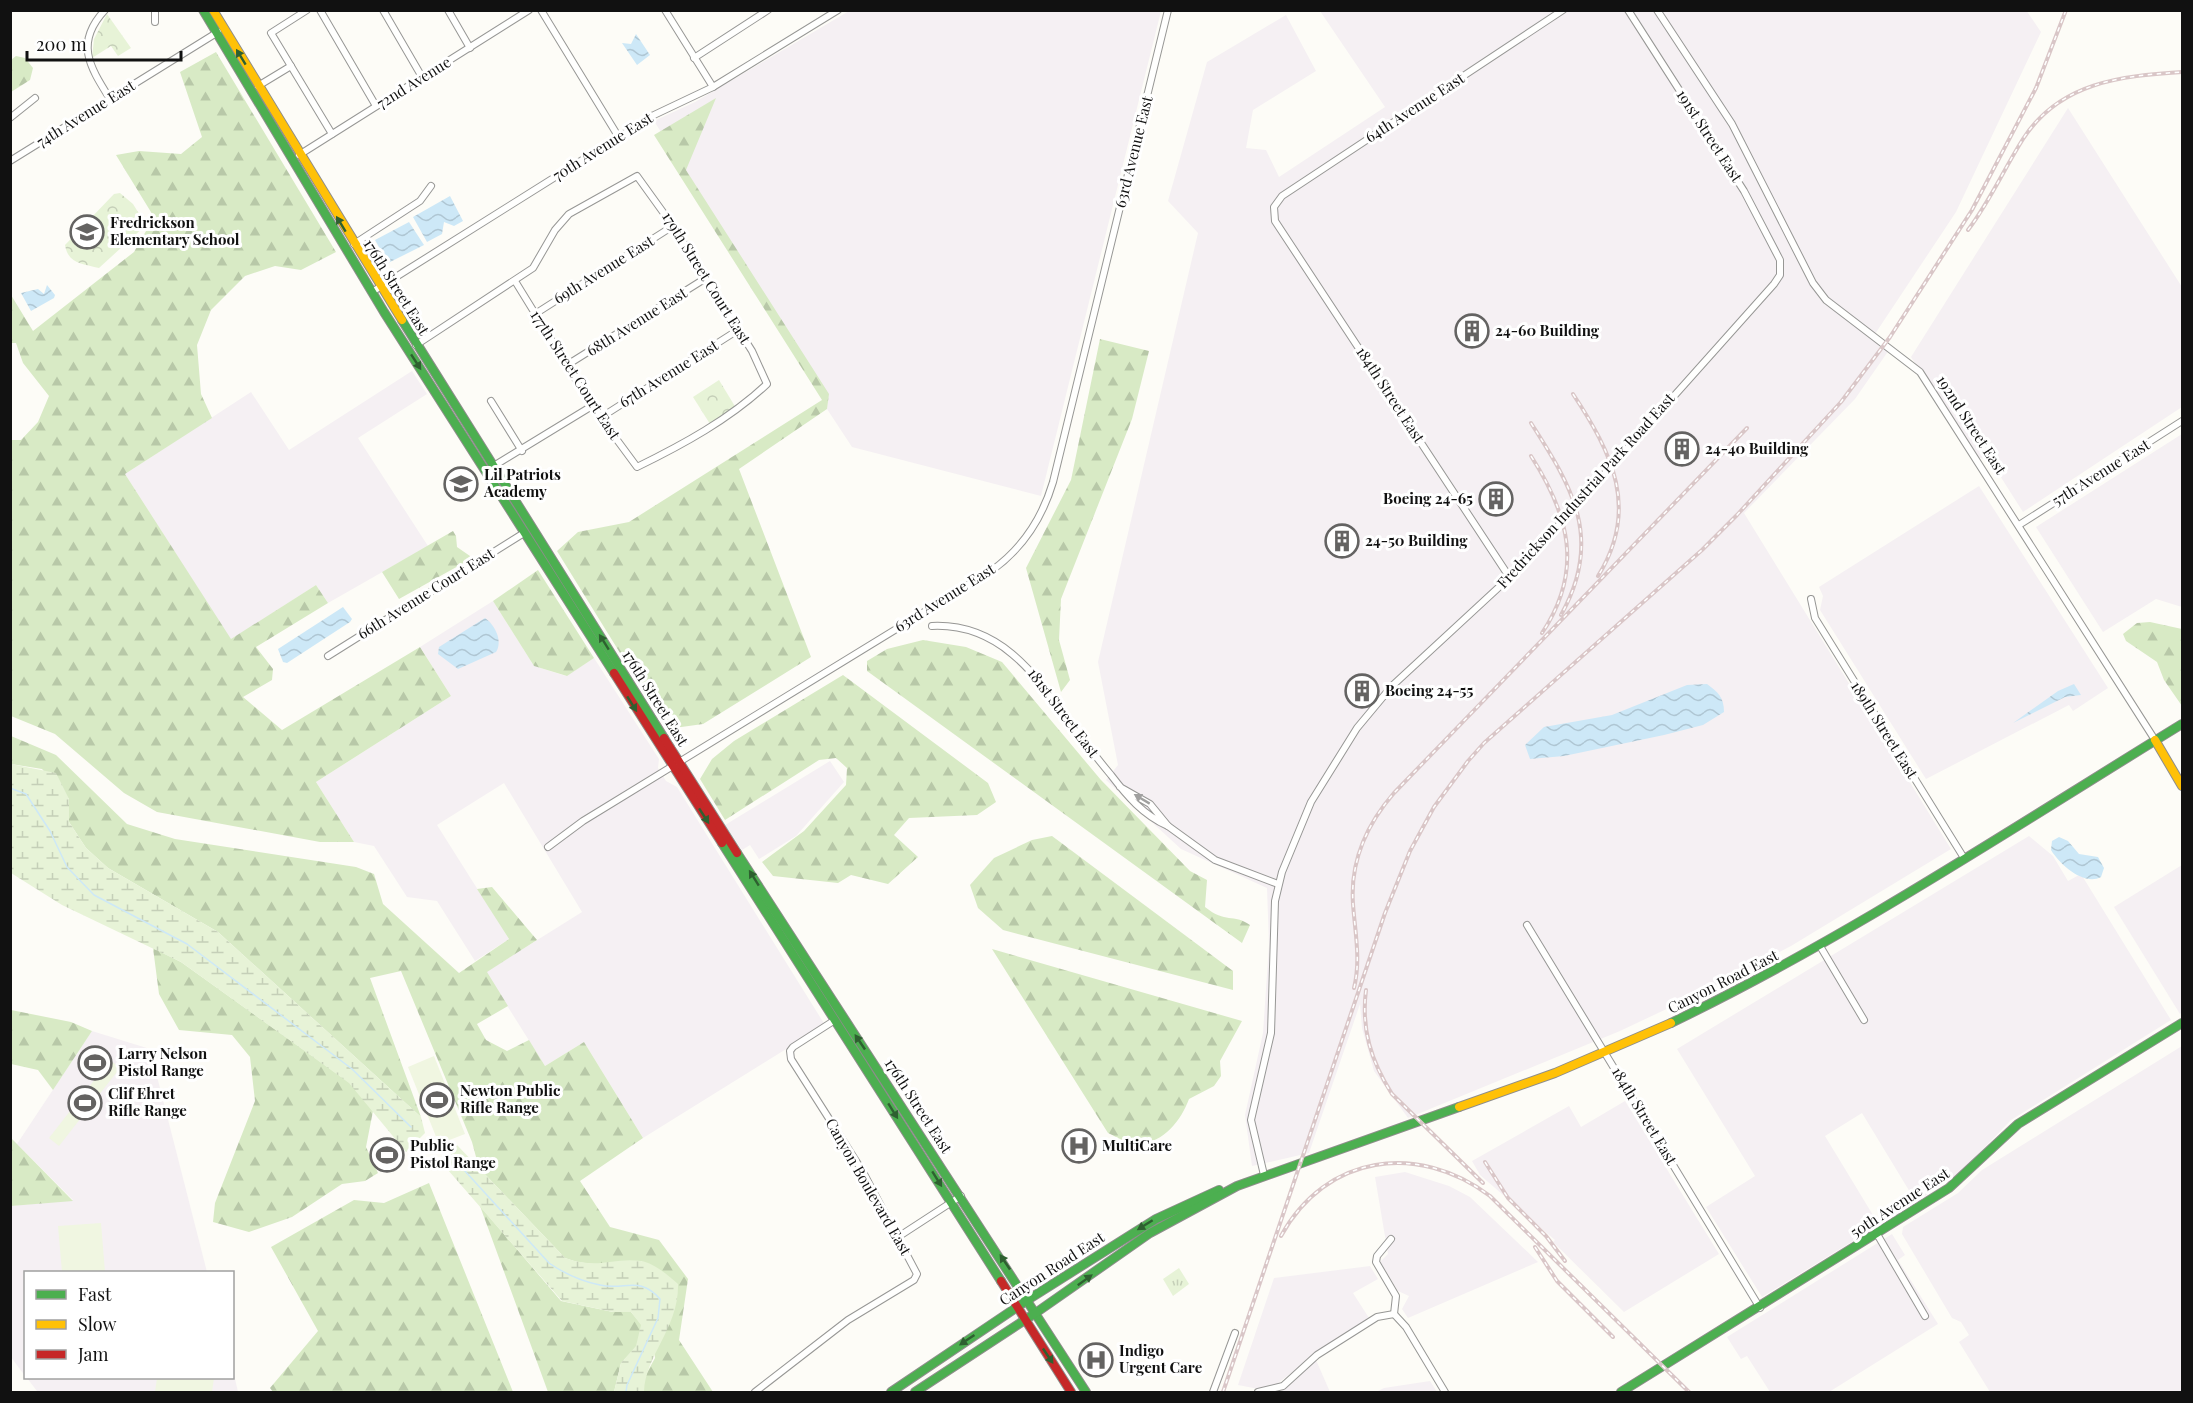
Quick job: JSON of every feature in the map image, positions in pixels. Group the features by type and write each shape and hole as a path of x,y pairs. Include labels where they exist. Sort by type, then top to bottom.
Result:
{"main road":[{"name":"176th Street East","path":"203,10 258,86 353,244 376,290 416,345 568,586 715,833 1071,1392"},
{"name":"176th Street East","path":"213,10 220,31 524,533 676,764 740,856 1029,1299 1086,1392"},
{"path":"543,563 564,586 568,586"},
{"name":"Canyon Road East","path":"915,1392 1037,1312 1150,1233 1237,1186 1508,1090 1605,1052 1706,1007 1820,946 2182,724"},
{"name":"192nd Street East","path":"2155,740 2182,786"},
{"path":"715,833 719,833 740,856"},
{"path":"816,991 824,995 838,1016 845,1020"},
{"name":"50th Avenue East","path":"1621,1392 1760,1308 1964,1177 2018,1124 2182,1023"},
{"name":"Canyon Road East","path":"891,1392 1016,1307 1156,1219 1205,1195 1237,1186"}],"street":[{"path":"105,10 94,25 87,44 87,62 110,99"},
{"path":"155,10 155,22"},
{"path":"307,10 271,33 332,134"},
{"path":"320,10 376,106"},
{"path":"383,10 422,77"},
{"path":"448,10 470,48"},
{"name":"72nd Avenue","path":"299,155 529,10"},
{"path":"541,10 618,136"},
{"path":"694,58 768,10"},
{"name":"70th Avenue East","path":"376,290 618,136 654,115 713,87 838,10"},
{"name":"63rd Avenue East","path":"548,847 583,821 991,571 1013,553 1032,530 1053,482 1168,10"},
{"name":"64th Avenue East","path":"1274,210 1282,196 1563,10"},
{"name":"191st Street East","path":"1628,10 1744,191 1779,257 1781,267"},
{"name":"192nd Street East","path":"1657,10 1732,124 1813,283 1826,300 1920,372 2155,740"},
{"path":"667,11 713,87"},
{"name":"74th Avenue East","path":"10,161 220,31"},
{"path":"258,86 291,66"},
{"path":"10,118 26,108 35,98"},
{"name":"179th Street Court East","path":"515,281 538,262 562,220 619,184 637,176 673,226 752,351 767,384 748,401 672,450 637,467"},
{"path":"353,244 420,201 431,186"},
{"name":"184th Street East","path":"1274,210 1275,221 1510,578"},
{"name":"69th Avenue East","path":"535,314 673,226"},
{"name":"Fredrickson Industrial Park Road East","path":"1264,1175 1254,1143 1251,1120 1271,1033 1273,919 1278,884 1311,802 1357,728 1406,672 1510,578 1774,284 1781,267"},
{"name":"68th Avenue East","path":"567,365 706,278"},
{"path":"416,345 515,281"},
{"name":"177th Street Court East","path":"515,281 592,406 637,467"},
{"name":"67th Avenue East","path":"600,418 738,330"},
{"path":"491,401 522,451"},
{"path":"492,467 522,451 592,406"},
{"name":"57th Avenue East","path":"2019,525 2182,421"},
{"name":"66th Avenue Court East","path":"328,656 524,533"},
{"name":"189th Street East","path":"1812,599 1815,618 1964,858"},
{"name":"181st Street East","path":"932,626 970,630 1012,652 1038,679 1120,787 1154,820 1168,826 1215,860 1278,884"},
{"name":"184th Street East","path":"1527,925 1760,1308"},
{"path":"1820,946 1864,1020"},
{"name":"Canyon Boulevard East","path":"755,1392 848,1320 914,1280 916,1269 863,1172 792,1061 790,1051 835,1020"},
{"path":"898,1237 961,1196"},
{"path":"1877,1234 1925,1316"},
{"path":"1391,1239 1377,1256 1376,1262 1396,1296 1394,1314 1406,1327 1445,1392"},
{"path":"1258,1392 1283,1386 1317,1355 1377,1317 1394,1314"},
{"path":"1213,1392 1234,1333"}],"shaded area":[{"path":"2026,10 2041,32 1956,212 1873,337 1889,350 1855,399 1744,513 1951,849 1791,946 1711,988 1620,1031 1408,1118 1374,1071 1362,1028 1360,1004 1309,1153 1252,1166 1245,1115 1263,1033 1269,945 1267,888 1181,849 1106,780 1118,765 1098,662 1198,233 1168,201 1207,62 1286,15 1316,71 1253,110 1246,148 1266,150 1279,177 1385,107 1320,11"},
{"path":"849,11 1161,11 1041,496 852,447 827,409 828,394 654,121 695,102"},
{"path":"2068,108 2182,287 2182,407 2023,512 1990,460 1976,457 1911,357"},
{"path":"412,371 427,394 358,438 428,546 328,603 316,585 231,640 125,474 251,392 289,450"},
{"path":"2182,434 2182,607 2156,599 2103,632 2036,527"},
{"path":"1979,486 2108,688 2073,711 2069,705 1926,779 1820,610 1823,596 1819,587"},
{"path":"493,601 534,666 566,676 594,658 659,759 658,768 666,781 677,787 825,1025 643,1138 584,1042 545,1066 486,972 582,912 504,783 437,825 509,939 475,961 437,901 407,897 374,846 354,842 316,782 451,696 420,647"},
{"path":"830,761 844,782 796,836 759,859 750,845 742,850 725,825"},
{"path":"2029,836 2053,856 2068,881 2081,874 2171,1020 2011,1120 1962,1171 1916,1202 1862,1113 1825,1136 1879,1225 1762,1297 1706,1207 1755,1176 1677,1049"},
{"path":"2182,865 2182,1012 2180,1014 2114,907"},
{"path":"92,1031 150,1049 207,1271 24,1271 24,1375 11,1357 11,1206 73,1200 17,1144"},
{"path":"2182,1046 2182,1392 1990,1392 1959,1342 1969,1335 1961,1322 1952,1318 1902,1234 1903,1227 1958,1193 1982,1170"},
{"path":"1625,1101 1719,1254 1624,1312 1553,1242 1555,1240 1480,1175 1472,1161 1569,1106 1581,1127"},
{"path":"1405,1172 1449,1186 1470,1197 1538,1262 1408,1318 1402,1309 1409,1296 1398,1291 1380,1262 1388,1254 1375,1177"},
{"path":"1892,1234 1905,1255 1898,1260 1938,1324 1829,1392 1770,1392 1747,1356 1741,1359 1727,1337"},
{"path":"1370,1266 1378,1279 1353,1293 1369,1318 1317,1353 1273,1387 1264,1390 1238,1385 1274,1278"},
{"path":"1316,1360 1330,1392 1280,1392 1288,1387"},
{"path":"234,1374 238,1392 43,1392 37,1391 28,1379 234,1379"},
{"path":"1430,1381 1437,1392 1376,1392 1384,1388"}],"green space":[{"path":"107,14 131,48 118,56 111,46 92,58 94,39"},
{"path":"216,52 336,252 301,270 275,266 245,276 211,310 197,345 201,394 212,418 125,474 231,639 316,585 328,603 256,647 273,669 272,680 243,697 282,730 420,647 451,696 316,782 354,842 320,842 157,812 124,793 55,734 11,716 11,440 21,440 38,422 49,396 23,363 16,343 11,343 11,295 33,331 134,252 154,217 116,155 139,151 181,154 202,137 180,72"},
{"path":"16,56 25,58 33,68 30,80 11,92 11,60"},
{"path":"716,98 686,170 829,394 827,409 739,469 811,657 703,724 667,729 557,551 578,532 629,522 822,400 654,135"},
{"path":"120,193 133,204 146,225 99,268 73,260 65,245 114,194"},
{"path":"1100,339 1149,351 1132,419 1061,599 1059,640 1070,680 1061,692 1026,568 1071,480"},
{"path":"719,380 736,408 710,424 693,397"},
{"path":"453,531 457,547 470,556 469,560 399,599 382,572"},
{"path":"538,570 594,658 567,676 534,666 493,601"},
{"path":"2150,622 2182,629 2182,706 2164,680 2157,662 2126,641 2123,634 2137,623"},
{"path":"923,640 966,647 1002,662 1101,780 1190,871 1207,880 1205,907 1218,915 1244,921 1250,925 1242,943 867,671 867,661 887,649"},
{"path":"843,675 988,783 996,802 977,815 909,818 894,835 918,857 888,884 851,875 838,883 773,876 762,862 804,831 846,785 847,768 836,758 819,760 725,820 700,779 712,759 734,741"},
{"path":"11,736 56,755 127,824 175,839 356,867 374,874 383,904 459,973 509,939 477,889 492,887 537,940 487,972 508,1006 477,1024 486,1040 507,1051 529,1040 545,1066 584,1042 643,1138 580,1181 610,1227 659,1240 688,1279 679,1340 713,1392 644,1392 644,1378 655,1358 642,1261 594,1264 565,1258 479,1168 472,1142 401,971 370,978 421,1117 218,932 108,868 86,848 69,822 69,799 42,769 11,764"},
{"path":"11,764 56,773 69,799 69,822 86,848 108,868 218,932 421,1117 425,1133 406,1152 349,1083 181,962 62,905 11,873"},
{"path":"1052,836 1233,971 1233,990 1003,930 978,908 970,885 994,858 1032,840"},
{"path":"153,948 181,962 350,1083 373,1111 366,1147 378,1173 365,1181 342,1184 292,1217 249,1232 213,1222 215,1203 255,1101 250,1057 232,1035 179,1030 159,994"},
{"path":"992,949 1242,1021 1220,1061 1221,1076 1214,1086 1189,1099 1174,1125 1159,1138 1140,1143 1124,1141 1108,1133"},
{"path":"11,1010 71,1022 92,1031 53,1090 38,1070 11,1064"},
{"name":"Newton Public Rifle Range","path":"434,1056 465,1134 439,1144 408,1067"},
{"name":"Clif Ehret Rifle Range","path":"110,1060 120,1068 59,1146 49,1138"},
{"path":"10,1137 17,1144 73,1201 11,1206"},
{"path":"457,1145 565,1258 587,1263 631,1260 646,1262 678,1284 673,1314 650,1366 644,1392 614,1392 621,1363 636,1346 641,1325 631,1312 613,1312 562,1301 441,1162"},
{"path":"429,1183 513,1392 273,1392 270,1388 318,1331 271,1247 354,1200 384,1203"},
{"path":"480,1206 561,1301 613,1312 631,1312 642,1325 637,1346 621,1363 614,1392 548,1392"},
{"path":"101,1223 105,1271 62,1271 58,1226"},
{"path":"1179,1268 1189,1284 1173,1296 1163,1279"},
{"path":"157,1379 214,1379 212,1392 155,1392"}],"water":[{"path":"636,34 650,55 637,65 622,43 631,44"},
{"path":"450,196 463,221 454,226 444,222 442,234 427,242 413,217"},
{"path":"409,222 424,245 388,263 375,240"},
{"path":"47,285 55,295 54,298 31,311 21,293 38,289 44,294"},
{"path":"343,607 352,619 350,622 287,663 283,662 278,649"},
{"path":"485,618 497,634 499,643 496,652 458,669 438,654 439,647"},
{"path":"1707,684 1720,695 1724,712 1703,725 1564,756 1530,759 1525,745 1544,727 1612,715 1687,685"},
{"path":"2074,684 2081,695 2065,697 2013,723 2058,691"},
{"path":"2059,837 2068,841 2079,854 2098,857 2104,868 2101,877 2087,879 2066,868 2051,850 2052,841"}],"waterway":[{"path":"10,788 26,794 50,831 67,867 94,895 187,944 352,1069 411,1127"},
{"path":"454,1159 549,1263 573,1277 609,1286 638,1286 652,1292 660,1299 658,1318 627,1385 626,1392"}],"railway":[{"path":"1223,1392 1385,913 1410,851 1434,807 1484,743 1702,550 1841,402 1890,337 1972,210 2036,88 2066,10"},
{"path":"1968,230 2023,139 2038,120 2055,105 2073,94 2115,80 2182,72"},
{"path":"1573,394 1599,438 1616,482 1619,505 1617,528 1611,551 1598,576"},
{"path":"1531,423 1559,469 1578,514 1581,538 1580,562 1574,588 1561,615"},
{"path":"1354,988 1357,956 1353,904 1354,873 1362,844 1384,805 1747,428"},
{"path":"1531,456 1555,500 1567,543 1567,565 1563,587 1555,610 1542,633"},
{"path":"1366,990 1365,1018 1369,1044 1378,1069 1392,1094 1483,1183"},
{"path":"1485,1162 1508,1198 1546,1236 1565,1261"},
{"path":"1281,1236 1300,1209 1323,1188 1348,1173 1375,1165 1404,1163 1433,1168 1462,1179 1490,1196 1689,1392"},
{"path":"1535,1247 1557,1281 1613,1337"}],"traffic: fast":[{"path":"203,10 384,312 614,673"},
{"path":"402,320 664,738"},
{"path":"1671,1023 1737,990 1867,918 2182,724"},
{"path":"722,843 1001,1281"},
{"path":"737,853 1086,1392"},
{"path":"1621,1392 1949,1188 2018,1124 2182,1023"},
{"path":"1037,1312 1150,1233 1237,1186 1459,1107"},
{"path":"1029,1299 1156,1219 1219,1190"},
{"path":"891,1392 1029,1299"},
{"path":"915,1392 1037,1312"}],"traffic: slow":[{"path":"213,10 402,320"},
{"path":"2155,740 2182,786"},
{"path":"1459,1107 1555,1073 1671,1023"}],"traffic: jam":[{"path":"614,673 722,843"},
{"path":"664,738 737,853"},
{"path":"1001,1281 1071,1392"}],"place":[{"name":"Fredrickson Elementary School","path":"87,232"},
{"name":"24-60 Building","path":"1472,331"},
{"name":"24-40 Building","path":"1682,449"},
{"name":"Lil Patriots Academy","path":"461,484"},
{"name":"Boeing 24-65","path":"1496,499"},
{"name":"24-50 Building","path":"1342,541"},
{"name":"Boeing 24-55","path":"1362,691"},
{"name":"Larry Nelson Pistol Range","path":"95,1063"},
{"name":"Newton Public Rifle Range","path":"437,1100"},
{"name":"Clif Ehret Rifle Range","path":"85,1103"},
{"name":"MultiCare","path":"1079,1146"},
{"name":"Public Pistol Range","path":"387,1155"},
{"name":"Indigo Urgent Care","path":"1096,1360"}]}
